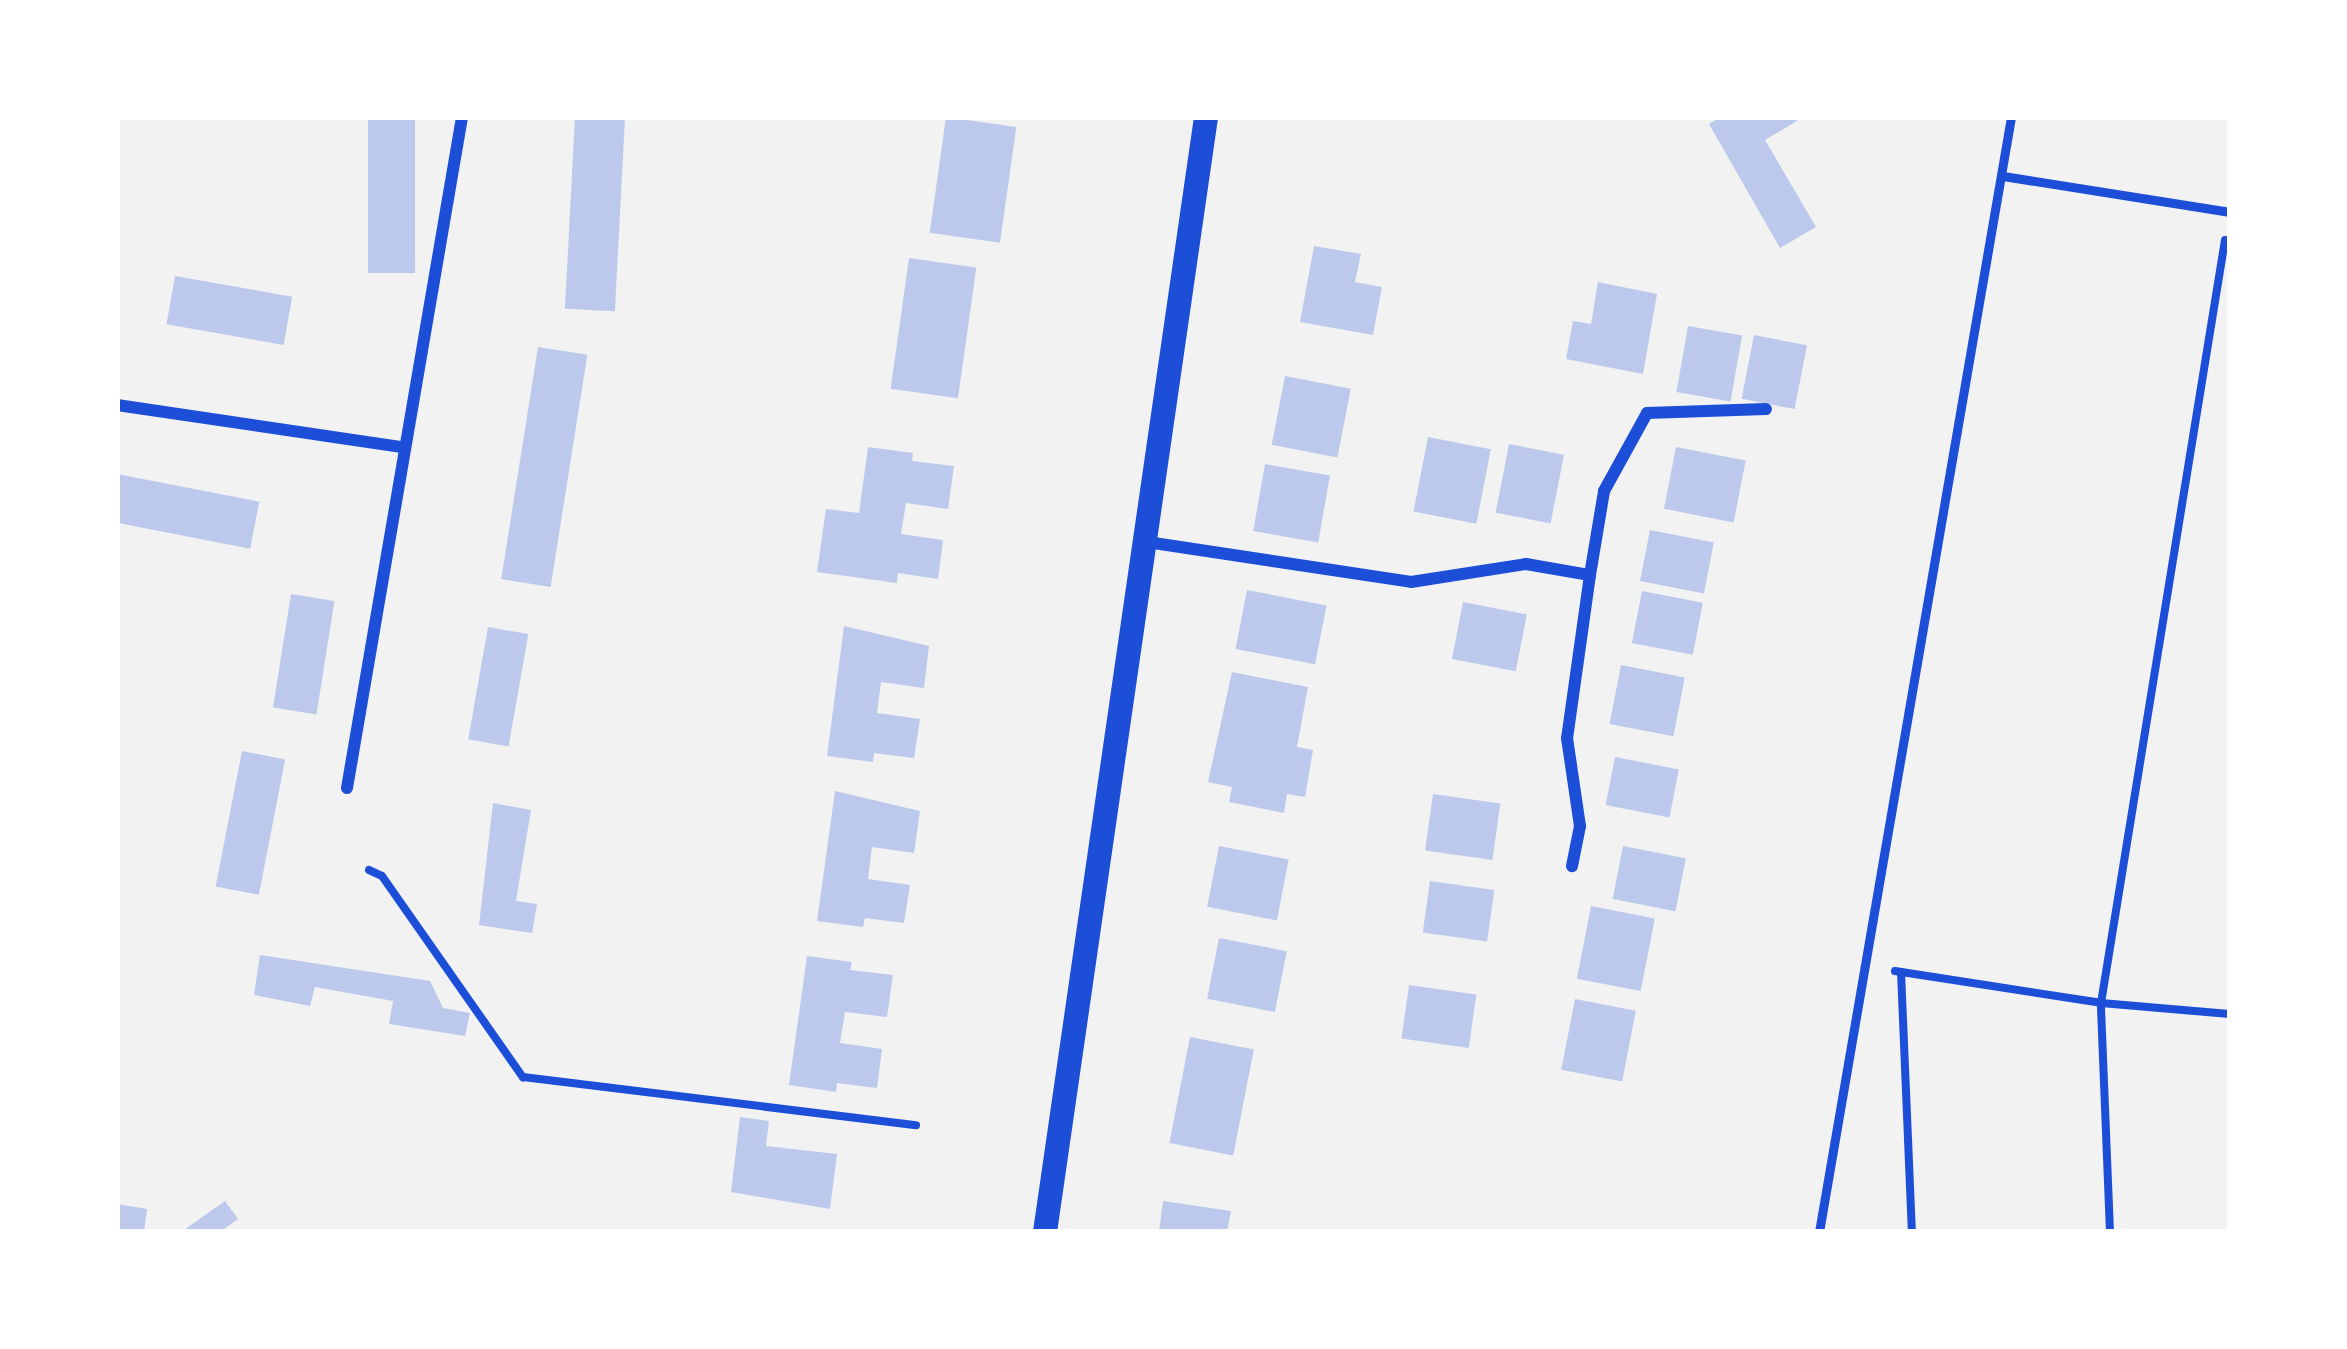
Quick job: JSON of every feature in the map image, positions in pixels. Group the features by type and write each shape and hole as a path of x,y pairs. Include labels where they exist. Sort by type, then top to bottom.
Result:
{"main road":[{"path":"1045,1232 1206,117"}],"street":[{"path":"347,788 462,117"},
{"path":"117,405 402,447"},
{"path":"1572,866 1580,826 1567,738 1604,491 1647,413 1766,409"},
{"path":"1147,542 1411,582 1526,564 1590,575"}],"lane":[{"path":"1819,1232 2011,117"},
{"path":"2003,176 2230,212"}],"path":[{"path":"2110,1232 2101,1004 2230,212"},
{"path":"369,870 382,876 524,1077 916,1125"},
{"path":"1864,968 2101,1004 2230,1014"},
{"path":"1901,972 1912,1232"}],"building":[{"path":"368,117 415,117 415,273 368,273"},
{"path":"575,117 625,120 615,311 565,309"},
{"path":"946,117 1016,127 1000,243 930,233"},
{"path":"1720,117 1794,117 1797,121 1765,140 1816,227 1780,248 1709,124"},
{"path":"1314,246 1361,254 1355,282 1382,287 1373,335 1300,322"},
{"path":"909,258 976,267 958,398 891,389"},
{"path":"175,276 292,297 284,345 166,324"},
{"path":"1598,282 1657,294 1643,374 1566,359 1573,321 1591,324"},
{"path":"1688,326 1742,336 1731,402 1676,392"},
{"path":"1754,335 1807,345 1795,409 1742,399"},
{"path":"538,347 587,355 551,587 501,579"},
{"path":"1285,376 1351,389 1337,457 1272,445"},
{"path":"1428,437 1491,449 1476,524 1413,512"},
{"path":"1509,444 1564,455 1551,523 1496,513"},
{"path":"868,447 913,453 912,461 954,466 948,509 906,503 901,534 943,540 938,579 898,573 897,583 817,572 826,509 859,513"},
{"path":"1676,447 1746,461 1734,522 1664,509"},
{"path":"1265,464 1330,475 1318,542 1253,531"},
{"path":"117,474 259,502 250,549 117,523"},
{"path":"1650,530 1714,542 1704,593 1640,581"},
{"path":"1247,590 1327,605 1315,664 1236,649"},
{"path":"1642,591 1703,603 1693,655 1632,643"},
{"path":"291,594 334,601 316,714 273,708"},
{"path":"1463,602 1527,614 1516,671 1452,659"},
{"path":"844,626 929,646 924,688 881,682 877,713 920,719 914,758 874,753 873,762 827,756"},
{"path":"488,627 528,634 509,746 468,739"},
{"path":"1621,665 1685,677 1673,736 1610,724"},
{"path":"1232,672 1308,687 1297,747 1313,750 1305,797 1287,794 1284,813 1229,802 1232,787 1208,782"},
{"path":"242,751 285,759 259,895 216,886"},
{"path":"1615,757 1679,769 1669,818 1606,805"},
{"path":"835,791 920,811 914,853 872,847 868,879 910,885 904,923 865,918 863,927 817,921"},
{"path":"1433,794 1500,803 1492,860 1425,850"},
{"path":"493,803 531,810 516,901 537,904 532,933 479,925"},
{"path":"1219,846 1289,860 1277,920 1207,907"},
{"path":"1623,846 1686,858 1676,911 1613,899"},
{"path":"1430,881 1494,890 1487,942 1423,932"},
{"path":"1591,906 1655,918 1641,991 1577,979"},
{"path":"1219,938 1287,951 1275,1012 1207,999"},
{"path":"260,955 430,981 443,1008 470,1013 465,1036 389,1024 393,1001 315,987 310,1006 254,995"},
{"path":"807,956 852,962 850,970 893,975 887,1017 845,1012 840,1043 882,1049 877,1088 837,1083 836,1092 789,1085"},
{"path":"1409,985 1476,994 1469,1048 1401,1038"},
{"path":"1575,999 1636,1011 1622,1082 1561,1070"},
{"path":"1190,1037 1254,1049 1233,1155 1169,1143"},
{"path":"740,1117 769,1121 766,1146 837,1154 830,1209 731,1192"},
{"path":"225,1201 238,1219 220,1232 181,1232"},
{"path":"1163,1201 1231,1211 1227,1232 1159,1232"},
{"path":"117,1204 147,1209 144,1232 117,1232"}]}
